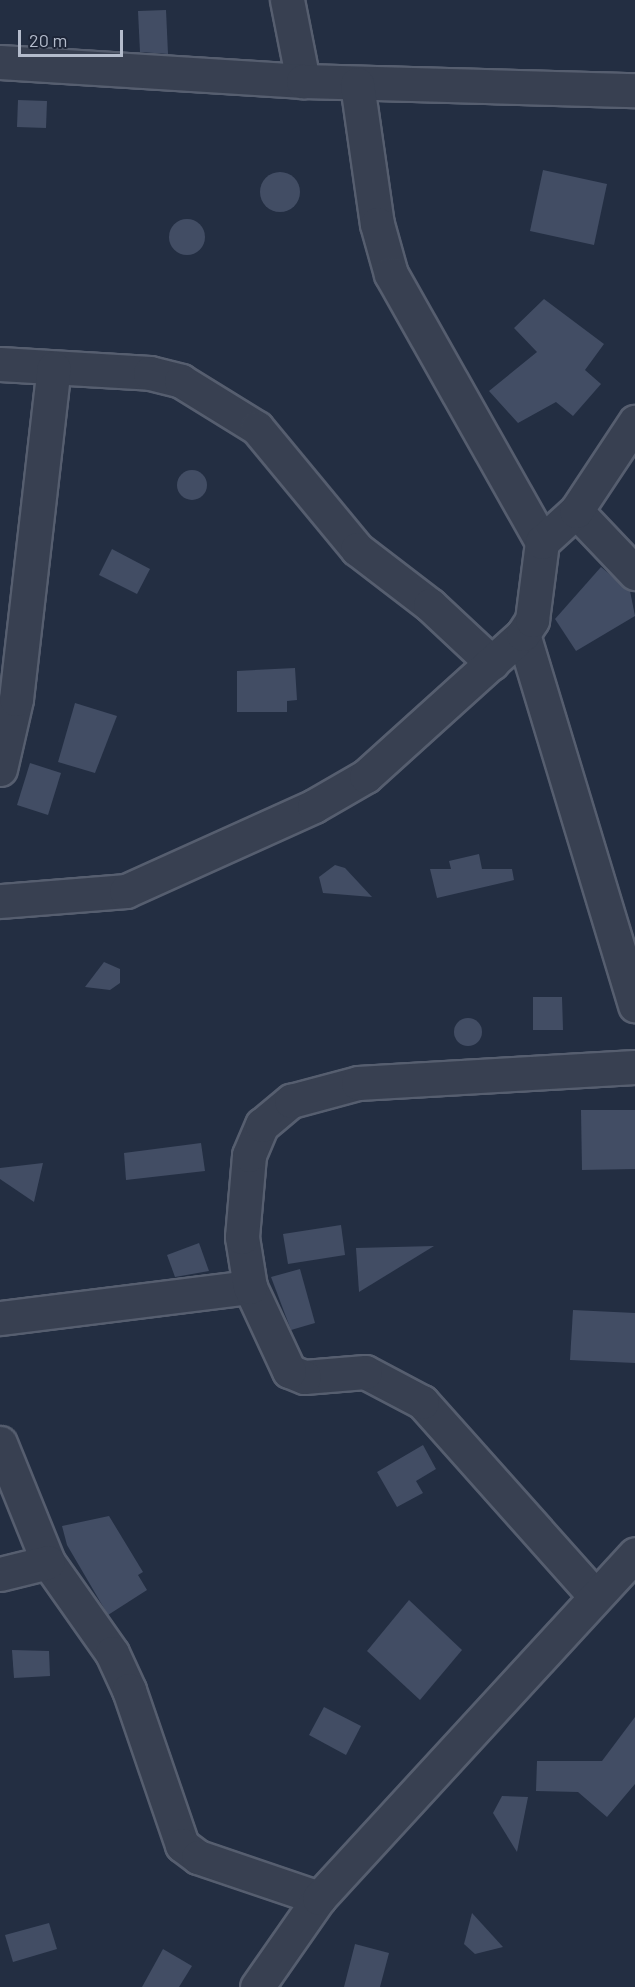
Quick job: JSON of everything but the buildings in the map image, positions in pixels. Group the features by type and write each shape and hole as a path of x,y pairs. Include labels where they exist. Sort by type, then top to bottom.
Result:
{"street":[{"path":"287,0 303,81"},
{"path":"0,62 357,84 635,90"},
{"path":"0,901 126,891 314,806 366,776 523,634 532,620 542,542 391,274 377,224 357,84"},
{"path":"0,364 150,374 181,381 257,428 357,549 430,605 492,663"},
{"path":"0,770 16,699 54,368"},
{"path":"542,542 576,511 635,422"},
{"path":"576,511 635,573"},
{"path":"523,634 635,1006"},
{"path":"595,1596 422,1402 365,1372 304,1377 289,1371 250,1287 242,1237 249,1155 262,1125 291,1101 358,1083 635,1067"},
{"path":"0,1318 250,1287"},
{"path":"0,1443 48,1562 112,1653 182,1845 198,1857 319,1898"},
{"path":"257,1987 319,1898 635,1554"},
{"path":"0,1574 48,1562"}]}
